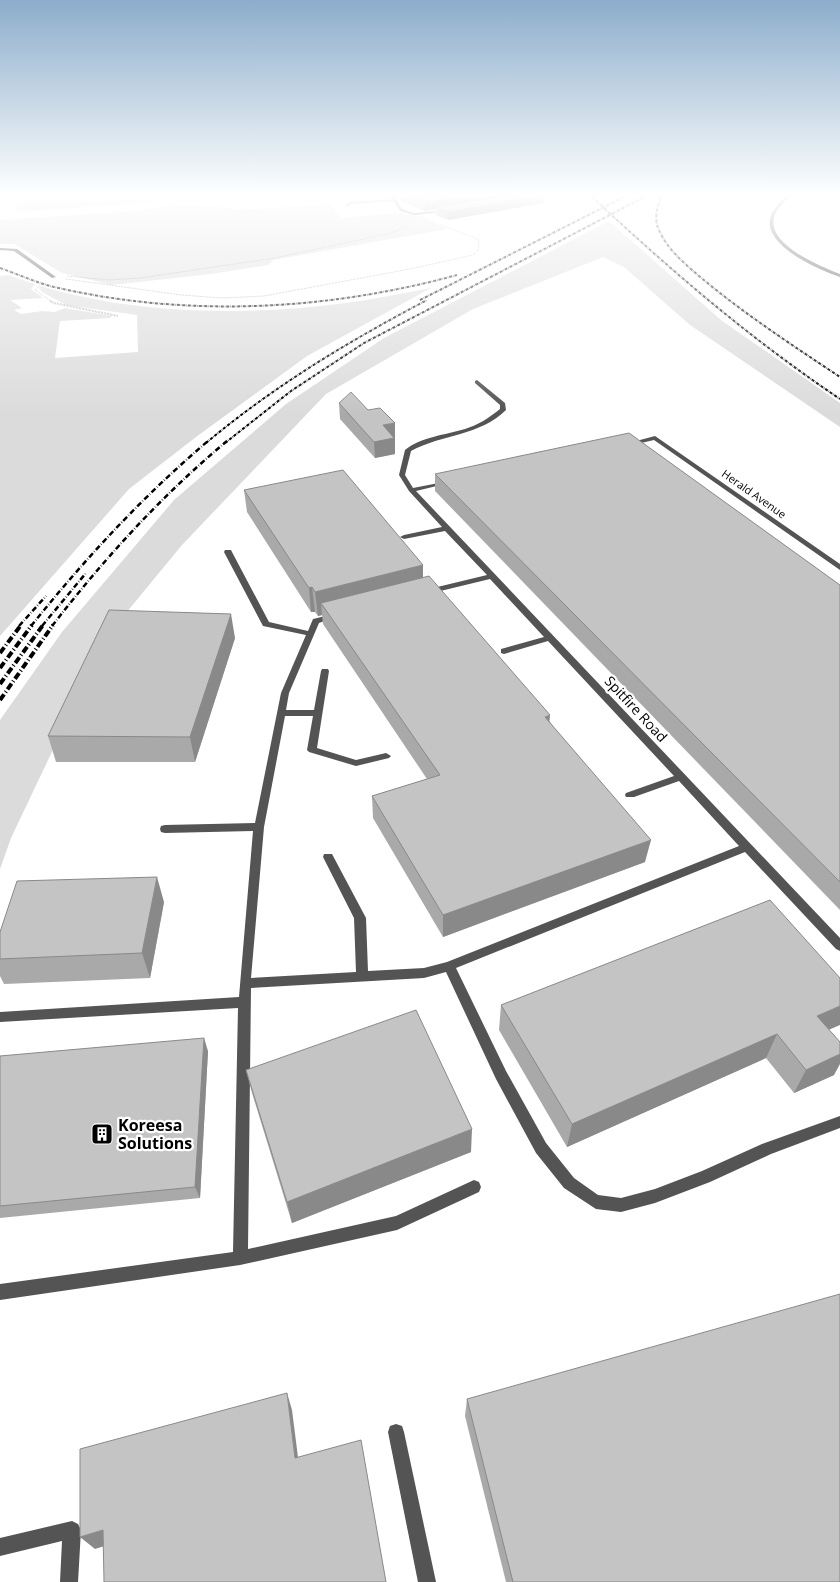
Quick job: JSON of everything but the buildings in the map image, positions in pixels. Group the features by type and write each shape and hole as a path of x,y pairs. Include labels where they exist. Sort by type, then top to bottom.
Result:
{"street":[{"path":"39,267 52,276"},
{"path":"822,267 840,276"},
{"path":"450,482 411,490 402,474 408,450 417,444 471,430 496,417 503,410 503,404 477,382"},
{"name":"Herald Avenue","path":"616,446 655,438 840,568"},
{"name":"Spitfire Road","path":"411,490 840,946"},
{"path":"404,537 447,528"},
{"path":"228,552 266,624 310,634"},
{"path":"418,595 492,576"},
{"path":"240,1258 244,983 259,827 285,693 316,621 344,614"},
{"path":"504,650 550,638"},
{"path":"325,671 312,750 356,763 386,756"},
{"path":"281,713 318,713"},
{"path":"630,795 681,777"},
{"path":"165,829 259,827"},
{"path":"244,983 424,973 449,966 747,847"},
{"path":"328,857 360,918 362,977"},
{"path":"449,966 501,1075 541,1148 569,1183 596,1202 621,1205 655,1196 705,1177 767,1149 840,1122"},
{"path":"0,1017 244,1002"},
{"path":"0,1292 240,1258 397,1223 474,1187"},
{"path":"396,1432 427,1582"},
{"path":"0,1547 72,1530 69,1582"}],"path":[{"path":"118,316 54,303 35,290 52,276 109,280 140,278 224,267"},
{"path":"52,276 181,295 222,298 264,296 420,267"}],"shaded area":[{"path":"52,267 257,267 111,285 62,273"},
{"path":"521,267 578,267 473,309 326,394 182,545 107,636 11,838 0,869 0,720 62,632 174,500 286,404 384,338"},
{"path":"624,267 661,267 721,320 840,403 840,427 690,325"},
{"path":"8,275 35,284 31,289 43,298 10,300 22,308 14,310 21,314 42,311 55,312 65,308 112,316 110,318 60,321 55,358 138,352 137,315 66,305 42,292 39,288 41,286 112,302 188,310 227,311 302,308 338,304 431,288 307,356 196,437 129,489 0,636 0,276"}],"railway":[{"path":"420,300 486,267"},
{"path":"225,443 291,391 364,343 510,267"},
{"path":"670,267 741,327 840,399"},
{"path":"689,267 733,303 840,377"},
{"path":"0,268 50,286 101,296 152,303 203,306 306,303 407,287 457,275"},
{"path":"206,443 258,402 285,384 341,348 427,300"},
{"path":"31,626 72,577 137,506 208,441"},
{"path":"52,626 134,529 179,484 227,441"},
{"path":"42,626 86,573"},
{"path":"19,626 46,596"},
{"path":"0,653 21,625"},
{"path":"0,668 32,625"},
{"path":"0,684 43,625"},
{"path":"0,700 53,625"}],"place":[{"name":"Koreesa Solutions","path":"102,1134"}]}
